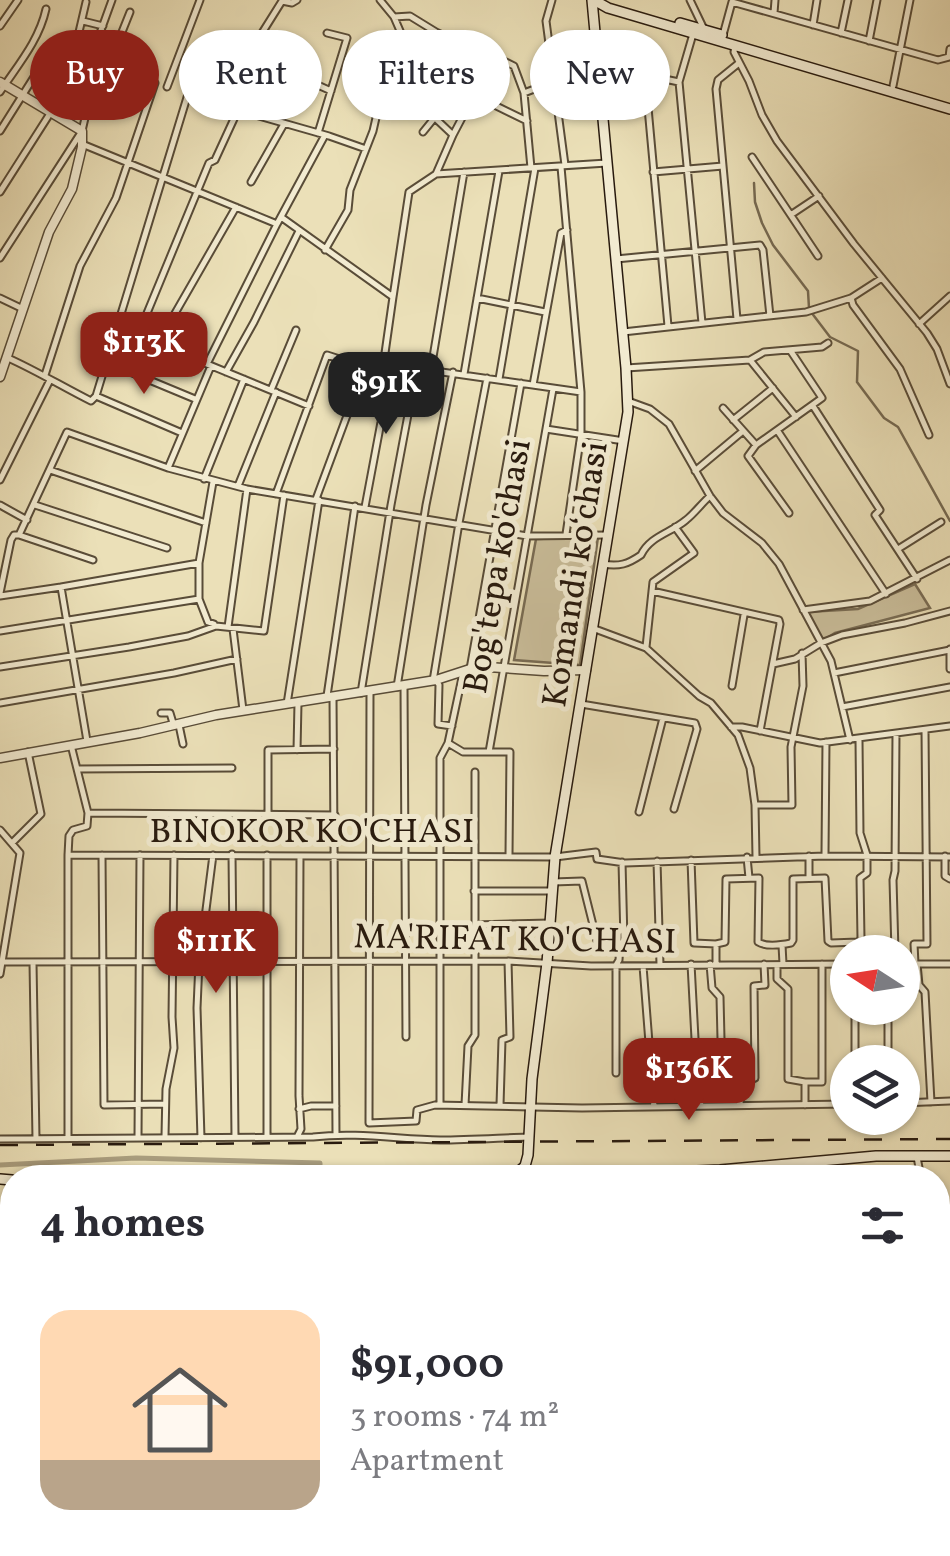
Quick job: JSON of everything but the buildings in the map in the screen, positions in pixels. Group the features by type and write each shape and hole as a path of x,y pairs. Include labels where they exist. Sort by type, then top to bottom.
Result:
{"main road":[{"path":"594,0 693,33 950,106"},
{"name":"Komandi ko‘chasi","path":"594,0 596,30"},
{"path":"609,5 723,35 950,106"},
{"name":"Komandi ko‘chasi","path":"525,1165 555,857 628,401 603,120"},
{"path":"765,1165 916,1154 950,1156"},
{"path":"528,1156 530,1165"}],"street":[{"path":"0,26 18,0"},
{"path":"101,30 112,0"},
{"path":"166,87 200,0"},
{"path":"263,30 282,0 292,4 296,0"},
{"path":"325,250 348,210 350,190 374,131 378,110 406,47 394,17 380,0"},
{"path":"547,30 552,0"},
{"path":"690,0 704,30"},
{"path":"774,13 775,0"},
{"path":"813,25 817,0"},
{"path":"841,33 848,0"},
{"path":"869,41 878,0"},
{"path":"893,86 910,0"},
{"path":"723,35 731,1 938,60 949,56 950,49"},
{"path":"80,30 86,2"},
{"path":"30,100 2,86 36,38 46,9"},
{"path":"123,30 130,12"},
{"path":"394,17 410,16 433,30"},
{"path":"82,21 103,26"},
{"path":"168,468 209,365 322,134 347,38 326,33"},
{"path":"693,33 679,82 702,322"},
{"path":"735,45 734,52 777,141 938,349 950,384"},
{"path":"738,319 716,90 718,80 740,63"},
{"path":"499,379 534,168 524,93 510,64"},
{"path":"670,80 679,82"},
{"path":"0,131 30,83"},
{"path":"322,87 331,91"},
{"path":"524,93 530,91"},
{"path":"436,174 474,95 527,121"},
{"path":"0,192 46,120"},
{"path":"64,120 82,131"},
{"path":"0,377 49,232 72,189 85,120"},
{"path":"0,480 48,377 80,266 110,213 143,120"},
{"path":"8,358 91,402 96,396 180,120"},
{"path":"138,335 209,163 215,160 233,120"},
{"path":"271,120 366,149"},
{"path":"423,132 433,120"},
{"path":"437,120 453,135"},
{"path":"559,120 581,392 581,434 566,534"},
{"path":"649,120 668,327"},
{"path":"251,182 284,124"},
{"path":"0,258 82,131"},
{"path":"82,144 277,224"},
{"path":"752,157 818,256"},
{"path":"365,507 381,422 385,354 409,192 436,174 608,163"},
{"path":"653,172 723,166"},
{"path":"464,374 498,170"},
{"path":"430,369 464,172"},
{"path":"791,214 819,196"},
{"path":"157,344 236,207"},
{"path":"281,217 393,297"},
{"path":"534,385 560,232 567,230"},
{"path":"226,372 299,231"},
{"path":"616,258 760,245 770,316"},
{"path":"624,332 806,312 851,298 882,278"},
{"path":"919,324 950,296"},
{"path":"0,298 22,309"},
{"path":"477,298 545,312"},
{"path":"851,298 900,370 929,435"},
{"path":"116,327 308,406"},
{"path":"238,486 296,330"},
{"path":"626,368 750,360 764,352 822,347 828,343"},
{"path":"789,514 748,456 756,445 822,398 790,350"},
{"path":"213,481 199,563 199,598 208,622 264,631 280,495 327,355 380,372 386,367 418,367 581,392"},
{"path":"750,360 796,417"},
{"path":"106,362 196,400"},
{"path":"418,367 390,511 365,692 370,856 369,1122 416,1120 417,1110 440,1105 531,1108 830,1104"},
{"path":"287,704 317,500 365,368"},
{"path":"406,1037 400,686 424,517 453,372"},
{"path":"452,726 438,724 439,686 434,680 487,378"},
{"path":"204,478 244,379"},
{"path":"440,1105 440,758 448,743 467,671 521,383"},
{"name":"Bog'tepa ko'chasi","path":"489,752 553,388"},
{"path":"733,420 772,388"},
{"path":"96,396 182,433"},
{"path":"628,401 650,409 669,424 722,513 768,550 779,564 830,660 850,740"},
{"path":"812,405 880,510 875,515 917,579"},
{"path":"723,408 756,445"},
{"path":"546,429 624,442"},
{"path":"777,430 886,594"},
{"path":"695,472 743,431"},
{"path":"19,535 67,432 168,468 247,489 527,536 608,535"},
{"path":"50,470 206,523"},
{"path":"243,710 230,627 247,489"},
{"path":"603,564 630,563 656,537 684,522 710,496"},
{"path":"0,505 27,520"},
{"path":"35,505 167,548"},
{"path":"336,1134 334,749 330,697 356,506"},
{"path":"898,550 941,522"},
{"path":"646,648 653,582 694,554 675,528"},
{"path":"93,560 14,535 0,594 199,563"},
{"path":"803,610 870,602 950,560"},
{"path":"61,587 88,742"},
{"path":"652,590 778,620 760,730"},
{"path":"0,631 199,598"},
{"path":"773,664 795,659 842,635 950,612"},
{"path":"732,686 744,613"},
{"path":"0,667 188,636 216,626"},
{"path":"593,629 646,648 711,703 738,735 747,758 755,805 756,857"},
{"path":"834,673 950,650 950,669"},
{"path":"755,805 792,804 792,737 803,686 802,653"},
{"path":"0,703 237,659"},
{"path":"0,758 467,671 586,670"},
{"path":"842,707 950,687"},
{"path":"297,750 298,702"},
{"path":"580,704 695,723 697,729 674,809"},
{"path":"161,713 170,713 182,744"},
{"path":"639,812 664,718"},
{"path":"731,727 826,742 950,726"},
{"path":"920,944 928,944 925,730"},
{"path":"895,935 896,734"},
{"path":"859,740 860,833 867,855 867,873 860,878 861,935"},
{"path":"826,742 826,856"},
{"path":"448,743 464,752 510,752 509,856"},
{"path":"68,1139 69,836 72,830 87,826 88,813 71,745"},
{"path":"268,815 268,750 334,749"},
{"path":"12,844 41,814 28,752"},
{"path":"77,769 232,768"},
{"path":"465,1105 468,1046 476,1035 475,772"},
{"path":"88,813 334,815"},
{"path":"0,830 20,852 0,974"},
{"name":"BINOKOR KO'CHASI","path":"68,855 555,857 596,852 598,859 622,862 948,856"},
{"path":"202,941 213,854"},
{"path":"232,854 235,1138"},
{"path":"102,855 104,1104 165,1104"},
{"path":"138,1138 140,855"},
{"path":"165,1137 165,1104 174,1048 174,855"},
{"path":"267,855 267,1137"},
{"path":"296,1137 301,1129 300,856"},
{"path":"809,856 809,878"},
{"path":"948,856 945,876 950,880"},
{"path":"748,858 749,878"},
{"path":"691,860 694,943 726,942 726,879 749,878 759,878 758,942 782,945 793,940 793,878 826,878 830,942"},
{"path":"616,1073 616,966 624,941 622,862"},
{"path":"657,862 660,965"},
{"path":"474,891 582,881 598,945 620,944"},
{"path":"474,926 550,923"},
{"path":"716,944 712,988 720,997 722,1081 741,1084 755,1078 754,986 765,985 764,964"},
{"path":"782,945 777,980 788,989 788,1079 822,1082 822,964"},
{"path":"500,1105 502,1040 510,1037 508,960"},
{"name":"MA'RIFAT KO'CHASI","path":"2,962 508,960 616,966 830,964"},
{"path":"33,962 36,1139"},
{"path":"199,962 201,1138"},
{"path":"692,964 701,1104"},
{"path":"920,964 950,964"},
{"path":"642,966 654,1107"},
{"path":"920,987 925,992 931,1102"},
{"path":"805,1082 805,1104"},
{"path":"740,1105 741,1084"},
{"path":"920,1102 950,1101"},
{"path":"300,1109 336,1106"},
{"path":"0,1139 336,1134 438,1140 530,1138"},
{"path":"916,1154 918,1165"}],"shaded area":[{"path":"598,537 580,665 514,660 536,539"},
{"path":"915,584 930,608 835,633 822,641 807,612 858,609"}],"waterway":[{"path":"754,183 762,223 773,245 808,291 809,308"},
{"path":"811,312 830,337 858,351 857,382 884,418 898,427 950,521"},
{"path":"0,1165 136,1158 320,1165"}],"railway":[{"path":"0,1145 950,1139"}]}
